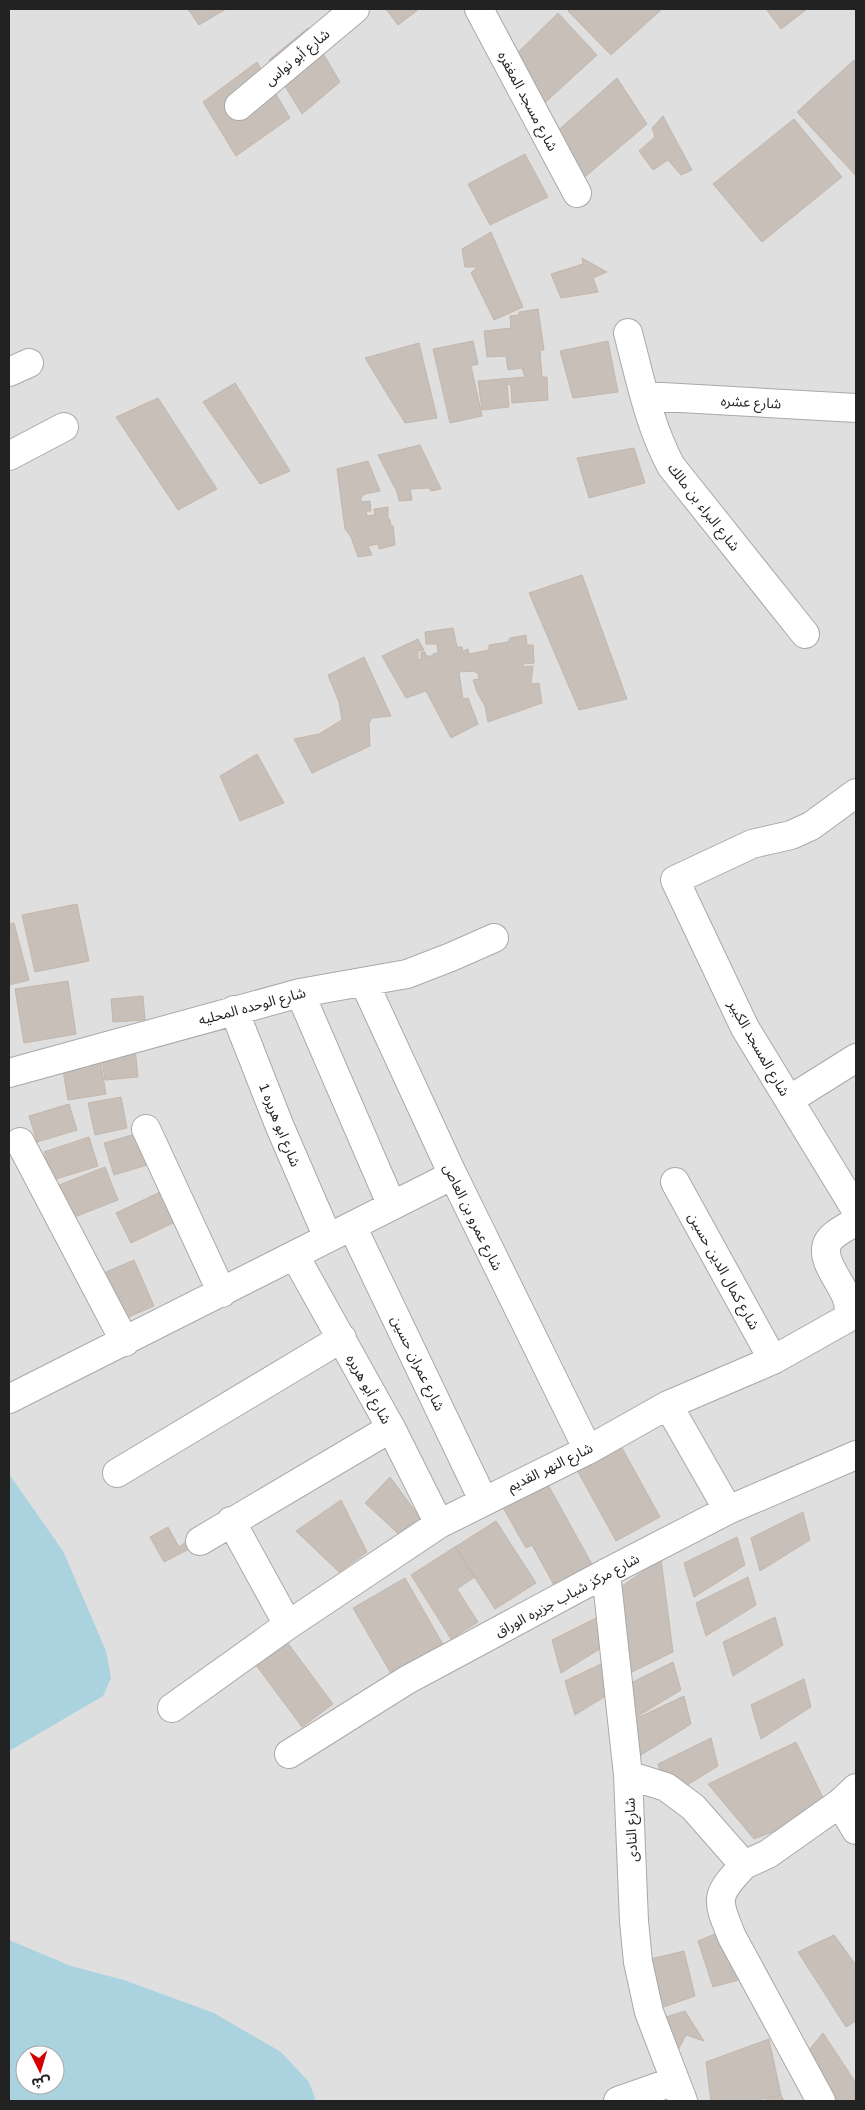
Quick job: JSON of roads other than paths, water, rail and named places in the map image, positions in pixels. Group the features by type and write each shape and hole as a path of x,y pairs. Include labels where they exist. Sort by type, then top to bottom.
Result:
{"street":[{"name":"شارع أبو نواس","path":"239,106 355,9"},
{"name":"شارع مسجد المغفره","path":"478,9 577,193"},
{"name":"شارع البراء بن مالك","path":"628,334 661,447 671,466 805,634"},
{"name":"شارع عشره","path":"645,396 856,408"},
{"path":"9,456 64,427"},
{"name":"شارع المسجد الكبير","path":"856,793 811,826 791,835 752,844 675,880 746,1028 856,1210"},
{"name":"شارع الوحده المحليه","path":"9,1073 300,993 407,974 494,938"},
{"name":"شارع عمرو بن العاص","path":"364,982 453,1175 588,1450"},
{"path":"300,993 392,1206"},
{"name":"شارع ابو هريره 1","path":"234,1010 280,1127 328,1238"},
{"path":"789,1100 856,1058"},
{"path":"146,1129 222,1293"},
{"path":"20,1142 125,1342"},
{"path":"9,1399 453,1175"},
{"name":"شارع كمال الدين حسين","path":"675,1182 773,1360"},
{"name":"شارع النهر القديم","path":"172,1708 288,1625 439,1524 588,1450 668,1405 773,1360 846,1319 849,1313 849,1304 832,1269 827,1247 831,1238 856,1221"},
{"name":"شارع عمران حسين","path":"352,1226 484,1500"},
{"name":"شارع أبو هريره","path":"295,1256 391,1428 439,1524"},
{"path":"117,1473 342,1338"},
{"path":"668,1405 728,1510"},
{"path":"200,1541 391,1428"},
{"name":"شارع مركز شباب جزيره الوراق","path":"289,1754 407,1680 606,1573 728,1510 856,1455"},
{"path":"231,1521 288,1625"},
{"name":"شارع النادى","path":"606,1573 628,1775 634,1921 638,1962 649,2012 679,2091"},
{"path":"628,1775 666,1788 693,1807 744,1865"},
{"path":"821,2101 732,1937 721,1911 721,1893 726,1883 744,1865 768,1854 848,1796 856,1830"},
{"path":"618,2101 679,2091"}],"water":[{"path":"9,1474 63,1551 106,1651 111,1678 103,1696 9,1751"},
{"path":"9,1940 71,1966 124,1980 214,2013 281,2052 309,2082 316,2101 9,2101"}]}
